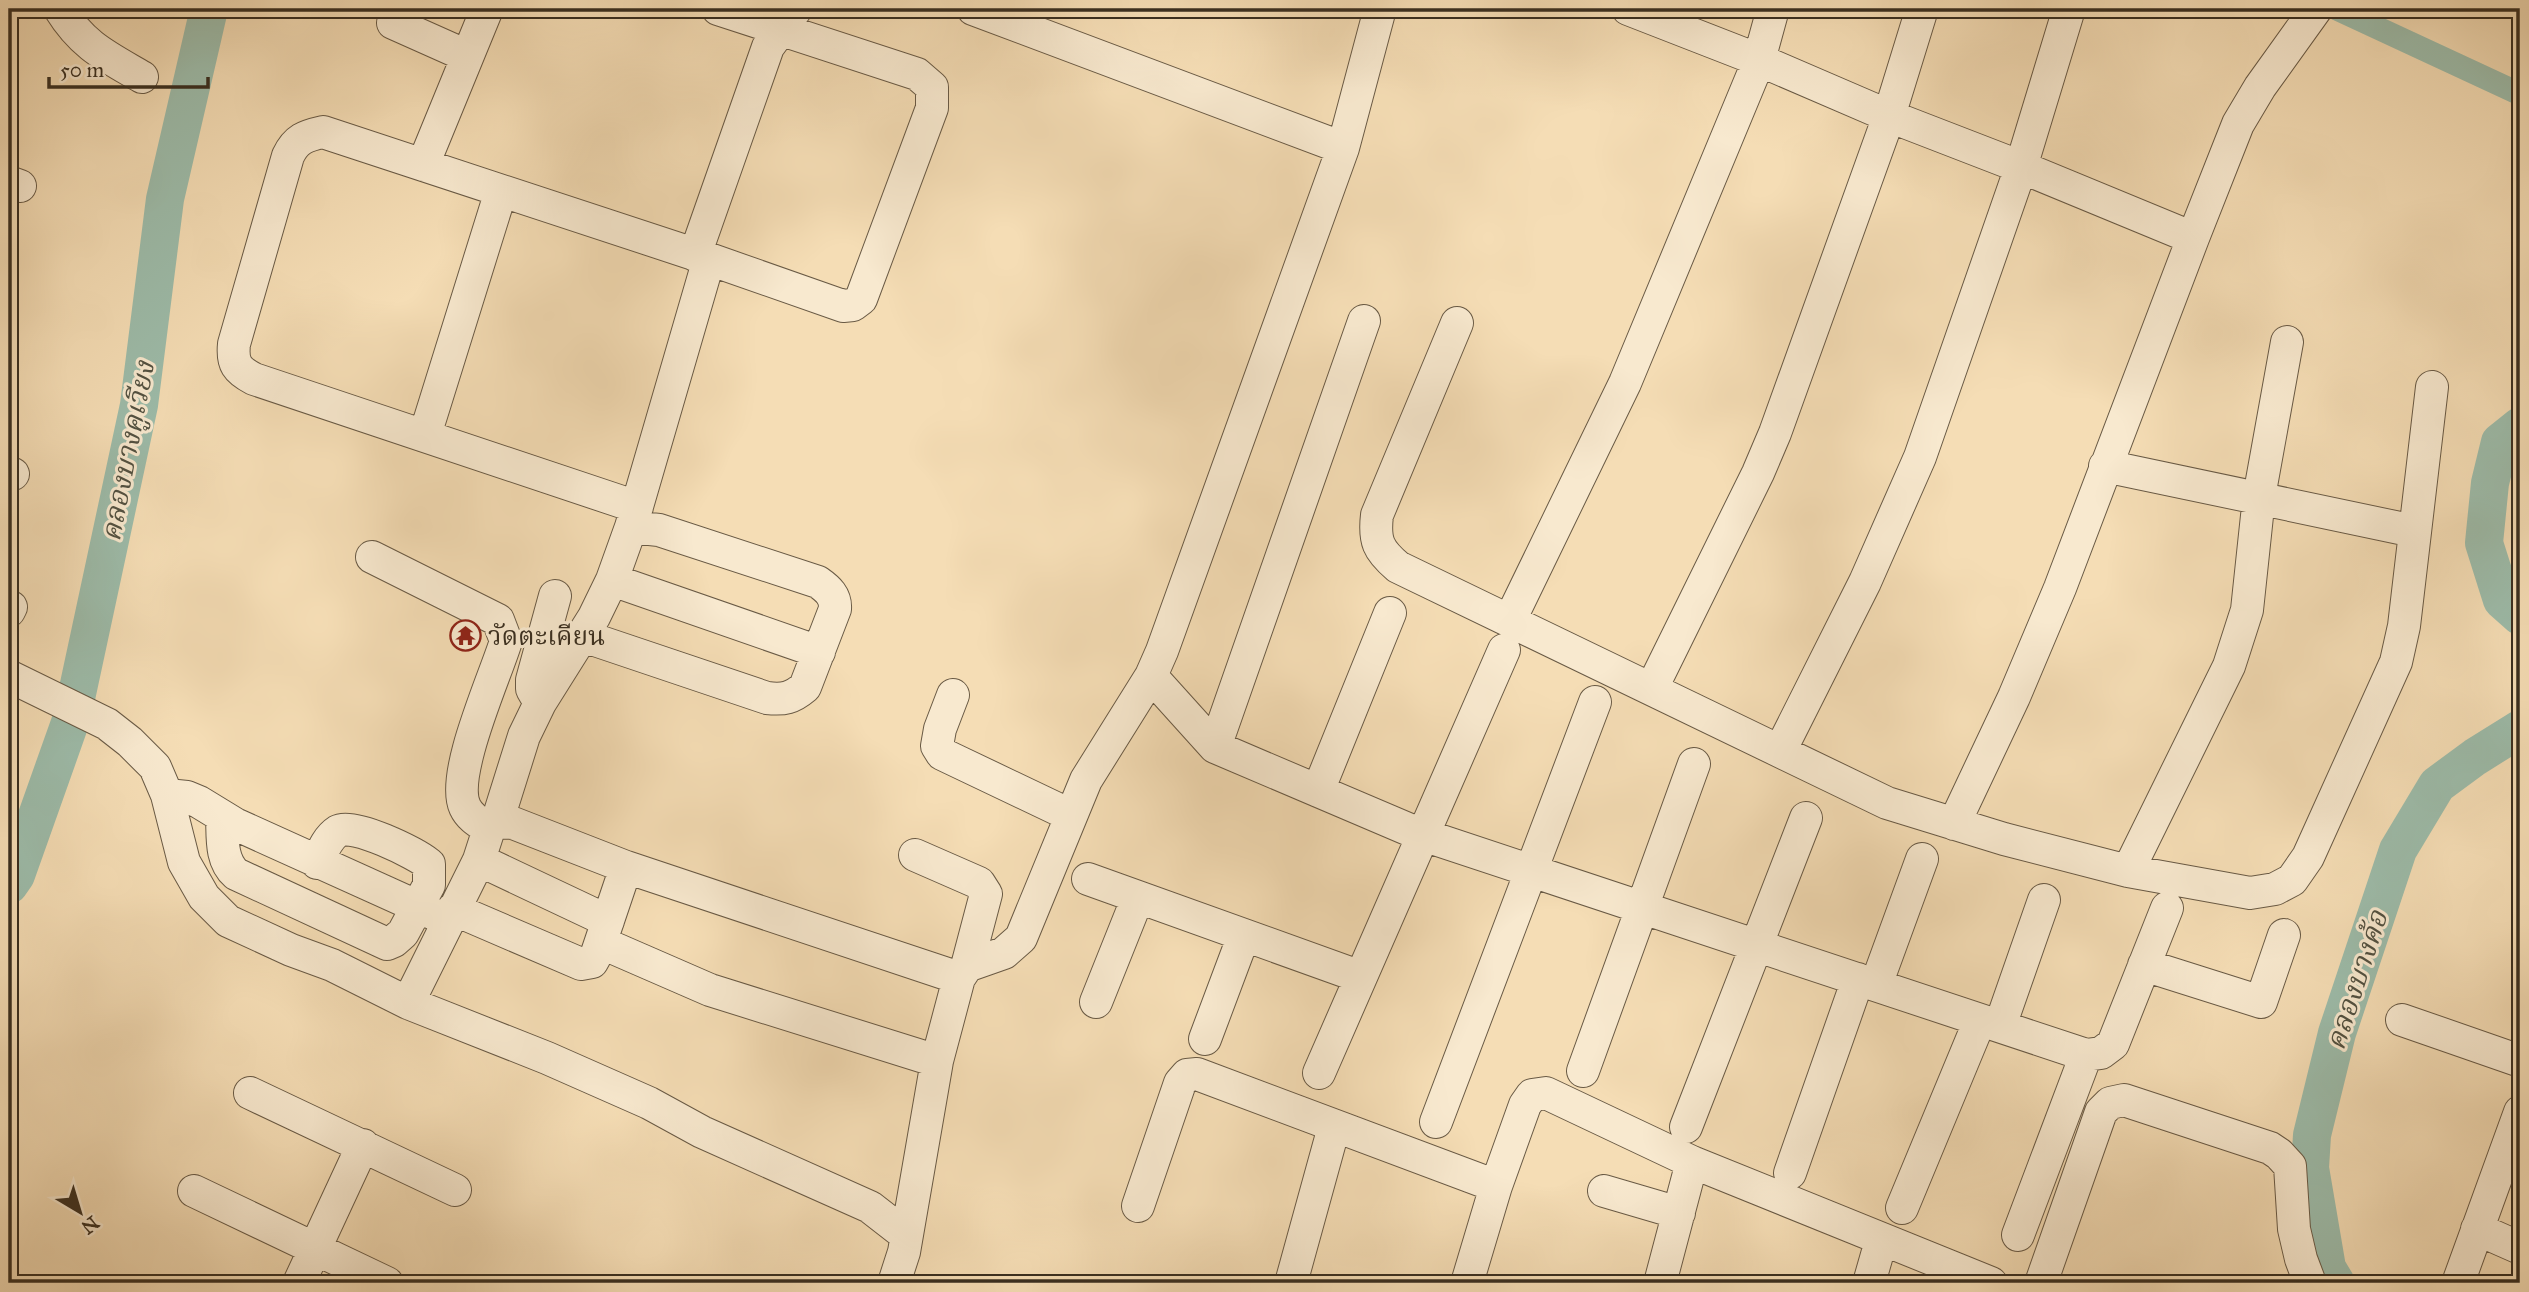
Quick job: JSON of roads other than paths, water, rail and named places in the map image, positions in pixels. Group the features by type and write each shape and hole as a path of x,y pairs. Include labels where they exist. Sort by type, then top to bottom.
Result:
{"street":[{"path":"60,9 92,48 142,77"},
{"path":"423,165 487,9"},
{"path":"583,636 767,698 783,700 804,687 835,609 835,602 833,595 818,582 659,530 634,517 425,435 290,393 254,379 237,368 232,361 237,332 293,144 309,135 323,132 843,306 853,305 861,299 932,108 932,87 917,74 788,20 718,9"},
{"path":"973,9 1343,148"},
{"path":"372,557 498,620 503,631 506,641 466,756 463,805 472,818 493,825 513,823 626,867 963,972 1004,953 1021,938 1086,780 1151,676 1343,148 1380,9"},
{"path":"1628,9 2193,238"},
{"path":"1319,1073 1507,635 1625,383 1759,60 1773,9"},
{"path":"1652,688 1775,433 1889,116 1922,9"},
{"path":"1780,751 1865,582 1920,457 2021,167 2069,9"},
{"path":"1954,824 2014,697 2055,600 2238,124 2260,87 2313,11"},
{"path":"408,1003 479,860 524,736 540,703 583,636 612,580 634,517 702,257 768,47 788,20"},
{"path":"393,23 467,56"},
{"path":"425,435 501,191"},
{"path":"1215,747 1364,321"},
{"path":"1457,323 1377,515 1375,534 1382,553 1398,567 1507,635 1652,688 1887,803 2128,872 2250,892 2275,889 2292,880 2308,858 2396,662 2404,626 2432,387"},
{"path":"2128,872 2229,666 2239,639 2247,610 2259,497 2287,342"},
{"path":"2105,466 2414,531"},
{"path":"612,580 818,652"},
{"path":"540,703 532,689 532,680 555,596"},
{"path":"1318,791 1391,613"},
{"path":"1151,676 1215,747 1423,835 2086,1055 2101,1053 2113,1044 2167,908"},
{"path":"9,677 107,724 155,767 167,795 184,862 204,897 228,921 291,950 332,965 408,1003 547,1058 649,1103 724,1143 870,1207 906,1235"},
{"path":"953,695 940,729 937,746 942,754 1070,815"},
{"path":"1436,1122 1595,702"},
{"path":"1583,1071 1694,764"},
{"path":"167,795 187,797 317,863 415,906 451,915 581,964 592,961 605,932 626,867"},
{"path":"222,817 225,858 228,867 236,874 387,944 403,933 415,906 429,885 429,864 417,854 353,829 343,829 329,839 317,863"},
{"path":"1686,1127 1806,818"},
{"path":"894,1283 900,1269 937,1061 986,901 984,888 979,883 915,855"},
{"path":"1790,1173 1867,982 1922,859"},
{"path":"479,860 710,990 937,1061"},
{"path":"1088,879 1361,978"},
{"path":"1096,1002 1138,897"},
{"path":"1902,1208 1990,1023 2044,900"},
{"path":"1205,1038 1244,935"},
{"path":"2144,965 2261,1002 2284,935"},
{"path":"2402,1020 2520,1060"},
{"path":"2018,1236 2086,1055"},
{"path":"1138,1206 1180,1083 1187,1075 1197,1074 1496,1186"},
{"path":"250,1093 455,1190"},
{"path":"1467,1283 1496,1186 1525,1105 1532,1095 1546,1093 1692,1162 1881,1241 1992,1283"},
{"path":"2041,1283 2101,1112 2110,1103 2124,1100 2270,1148 2279,1154 2290,1166 2294,1229 2310,1283"},
{"path":"2458,1283 2520,1112"},
{"path":"1291,1283 1334,1127"},
{"path":"299,1283 363,1145"},
{"path":"1660,1283 1692,1162"},
{"path":"194,1191 387,1283"},
{"path":"1604,1191 1679,1213"},
{"path":"2477,1229 2520,1248"},
{"path":"1869,1283 1881,1241"}],"waterway":[{"name":"คลองบางคูเวียง","path":"9,885 16,875 72,717 139,405 165,199 209,9"},
{"path":"2337,9 2520,94"},
{"name":"คลองบางค้อ","path":"2520,426 2500,442 2490,483 2484,543 2502,600 2520,616"},
{"name":"คลองบางค้อ","path":"2336,1283 2327,1268 2310,1168 2312,1135 2337,1033 2398,850 2437,785 2520,729"}],"place":[{"name":"วัดตะเคียน","path":"465,636"}]}
